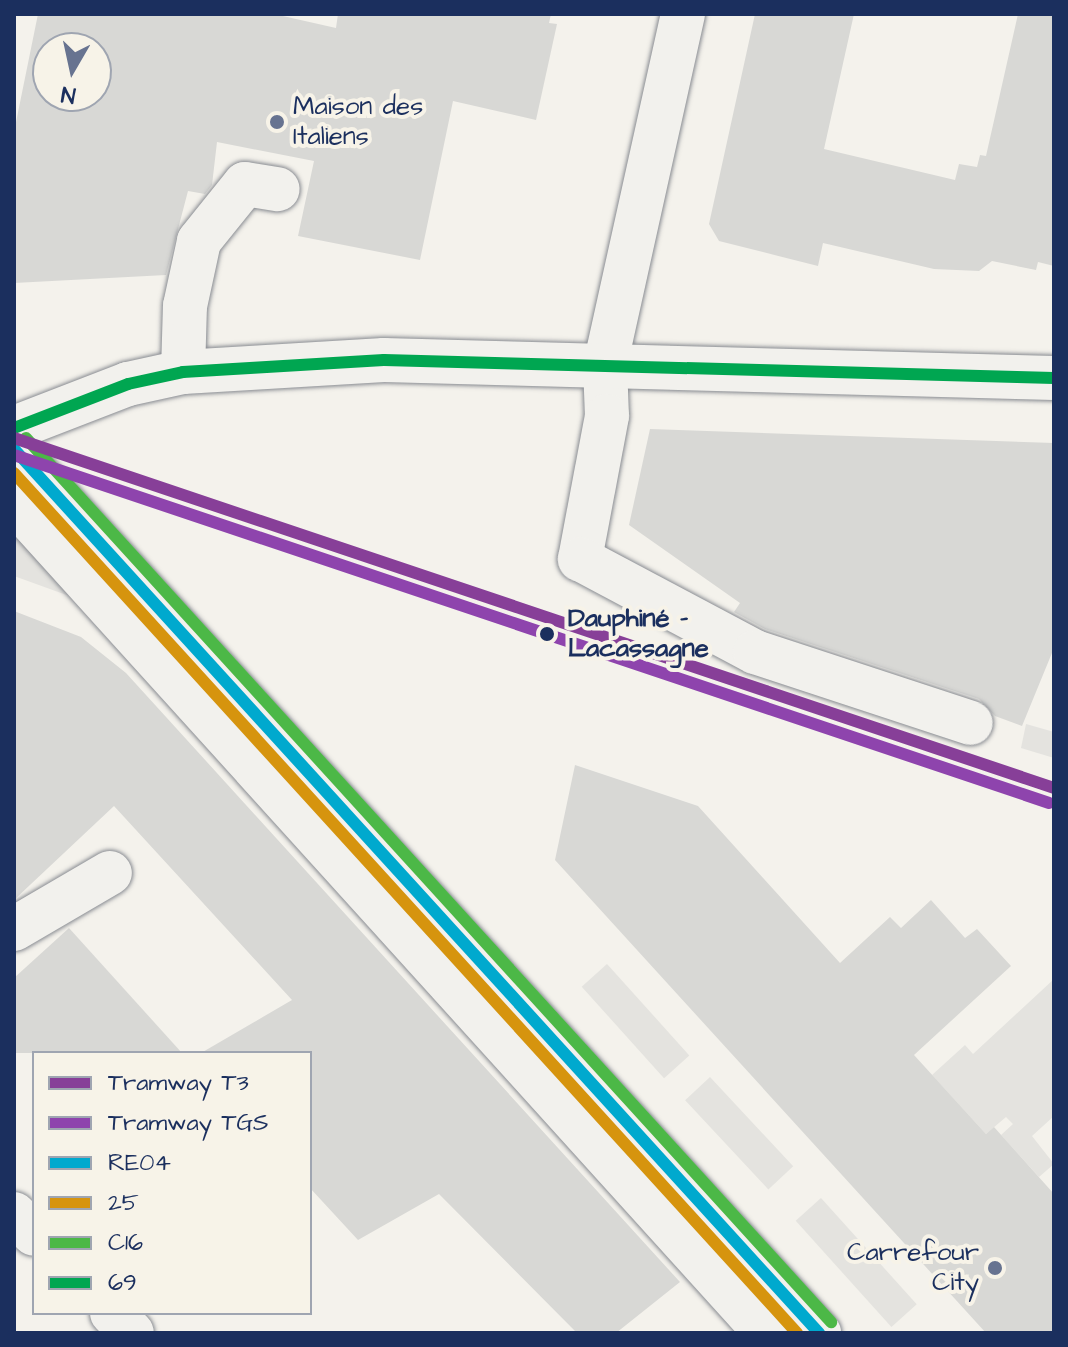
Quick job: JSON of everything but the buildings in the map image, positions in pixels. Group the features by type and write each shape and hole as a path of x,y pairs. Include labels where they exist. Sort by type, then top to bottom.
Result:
{"street":[{"path":"683,14 605,365 607,416 580,559 755,652 971,723"},
{"path":"183,372 185,306 199,241 245,184 278,189"},
{"path":"14,428 128,384 183,372 384,360 1054,378"},
{"path":"14,449 819,1333"},
{"path":"14,502 766,1333"},
{"path":"14,929 110,873"},
{"path":"14,1214 32,1232"},
{"path":"114,1315 132,1333"}],"shaded area":[{"path":"14,527 83,601 14,576"},
{"path":"1026,724 1054,732 1054,758 1021,748"},
{"path":"607,964 689,1055 664,1078 582,987"},
{"path":"1054,979 1054,1116 1032,1136 1054,1164 1039,1177 1001,1135 1013,1124 1006,1117 986,1134 932,1075 965,1045 973,1054"},
{"path":"710,1077 793,1166 768,1189 685,1100"},
{"path":"821,1198 917,1304 891,1327 796,1221"}],"tram line":[{"name":"T3","path":"14,438 1054,788"},
{"name":"TGS","path":"14,455 1049,803"}],"transit line":[{"name":"69","path":"14,428 128,384 183,372 384,360 1054,378"},
{"name":"C16","path":"26,438 831,1322"},
{"name":"RE04","path":"14,449 819,1333"},
{"name":"25","path":"14,473 797,1333"}],"place":[{"name":"Maison des Italiens","path":"277,122"},
{"name":"Dauphiné - Lacassagne","path":"547,634"},
{"name":"Carrefour City","path":"995,1268"}]}
